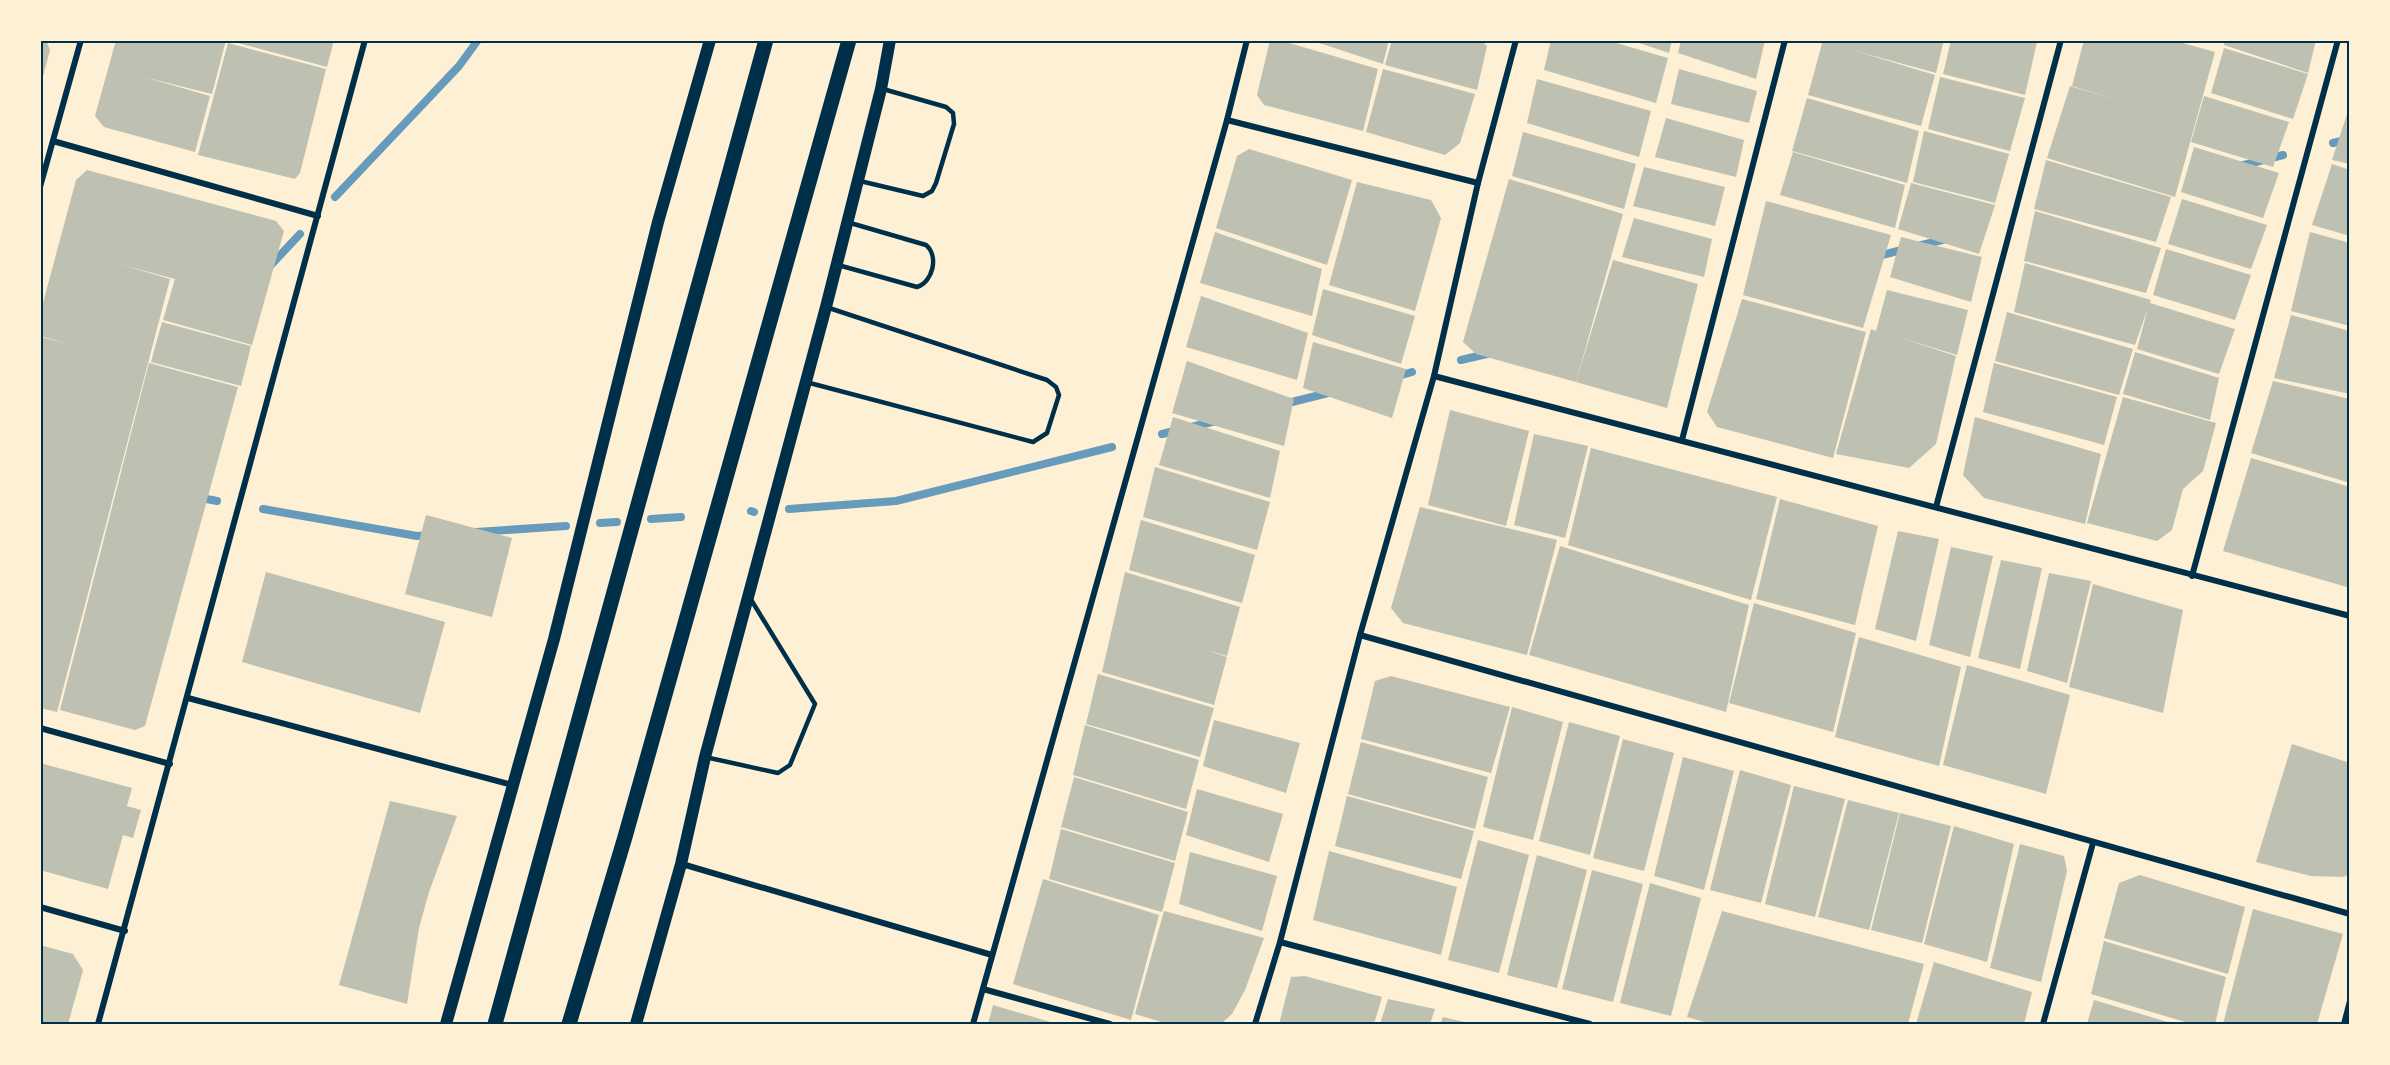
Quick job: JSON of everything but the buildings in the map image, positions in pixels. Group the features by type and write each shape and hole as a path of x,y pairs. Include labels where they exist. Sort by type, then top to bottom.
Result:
{"main road":[{"path":"446,1024 554,639 658,222 710,40"},
{"path":"495,1024 766,40"},
{"path":"569,1024 625,837 849,40"},
{"path":"636,1024 681,864 705,757 837,265 881,89 890,40"}],"street":[{"path":"40,187 81,40"},
{"path":"98,1024 365,40"},
{"path":"973,1024 1227,120 1247,40"},
{"path":"1255,1024 1280,942 1360,635 1434,376 1478,183 1516,40"},
{"path":"1682,440 1785,40"},
{"path":"1936,507 2061,40"},
{"path":"2192,576 2338,40"},
{"path":"1227,120 1478,183"},
{"path":"53,141 318,216"},
{"path":"1434,376 2349,616"},
{"path":"1360,635 2349,914"},
{"path":"188,698 512,785"},
{"path":"40,728 170,764"},
{"path":"2043,1024 2093,843"},
{"path":"681,864 992,955"},
{"path":"40,907 125,931"},
{"path":"1280,942 1590,1024"},
{"path":"983,988 1110,1024"},
{"path":"2344,1024 2349,1001"}],"lane":[{"path":"858,180 923,196 932,191 954,124 953,113 946,107 881,89"},
{"path":"837,265 917,287 929,279 934,257 933,251 926,246 848,222"},
{"path":"806,382 1033,442 1047,433 1059,395 1056,387 1047,380 826,307"},
{"path":"705,757 778,773 790,765 815,704 749,596"}],"waterway":[{"path":"335,197 459,66 478,40"},
{"path":"2333,143 2349,139"},
{"path":"2240,166 2283,155"},
{"path":"270,266 300,234"},
{"path":"1918,246 1946,239"},
{"path":"1874,257 1906,249"},
{"path":"1461,360 1491,353"},
{"path":"1395,377 1412,372"},
{"path":"1284,404 1332,392"},
{"path":"1162,434 1216,421"},
{"path":"789,509 896,501 1112,447"},
{"path":"196,497 217,501"},
{"path":"263,509 417,536 431,535"},
{"path":"651,519 681,517"},
{"path":"600,523 617,522"},
{"path":"476,532 566,526"}]}
